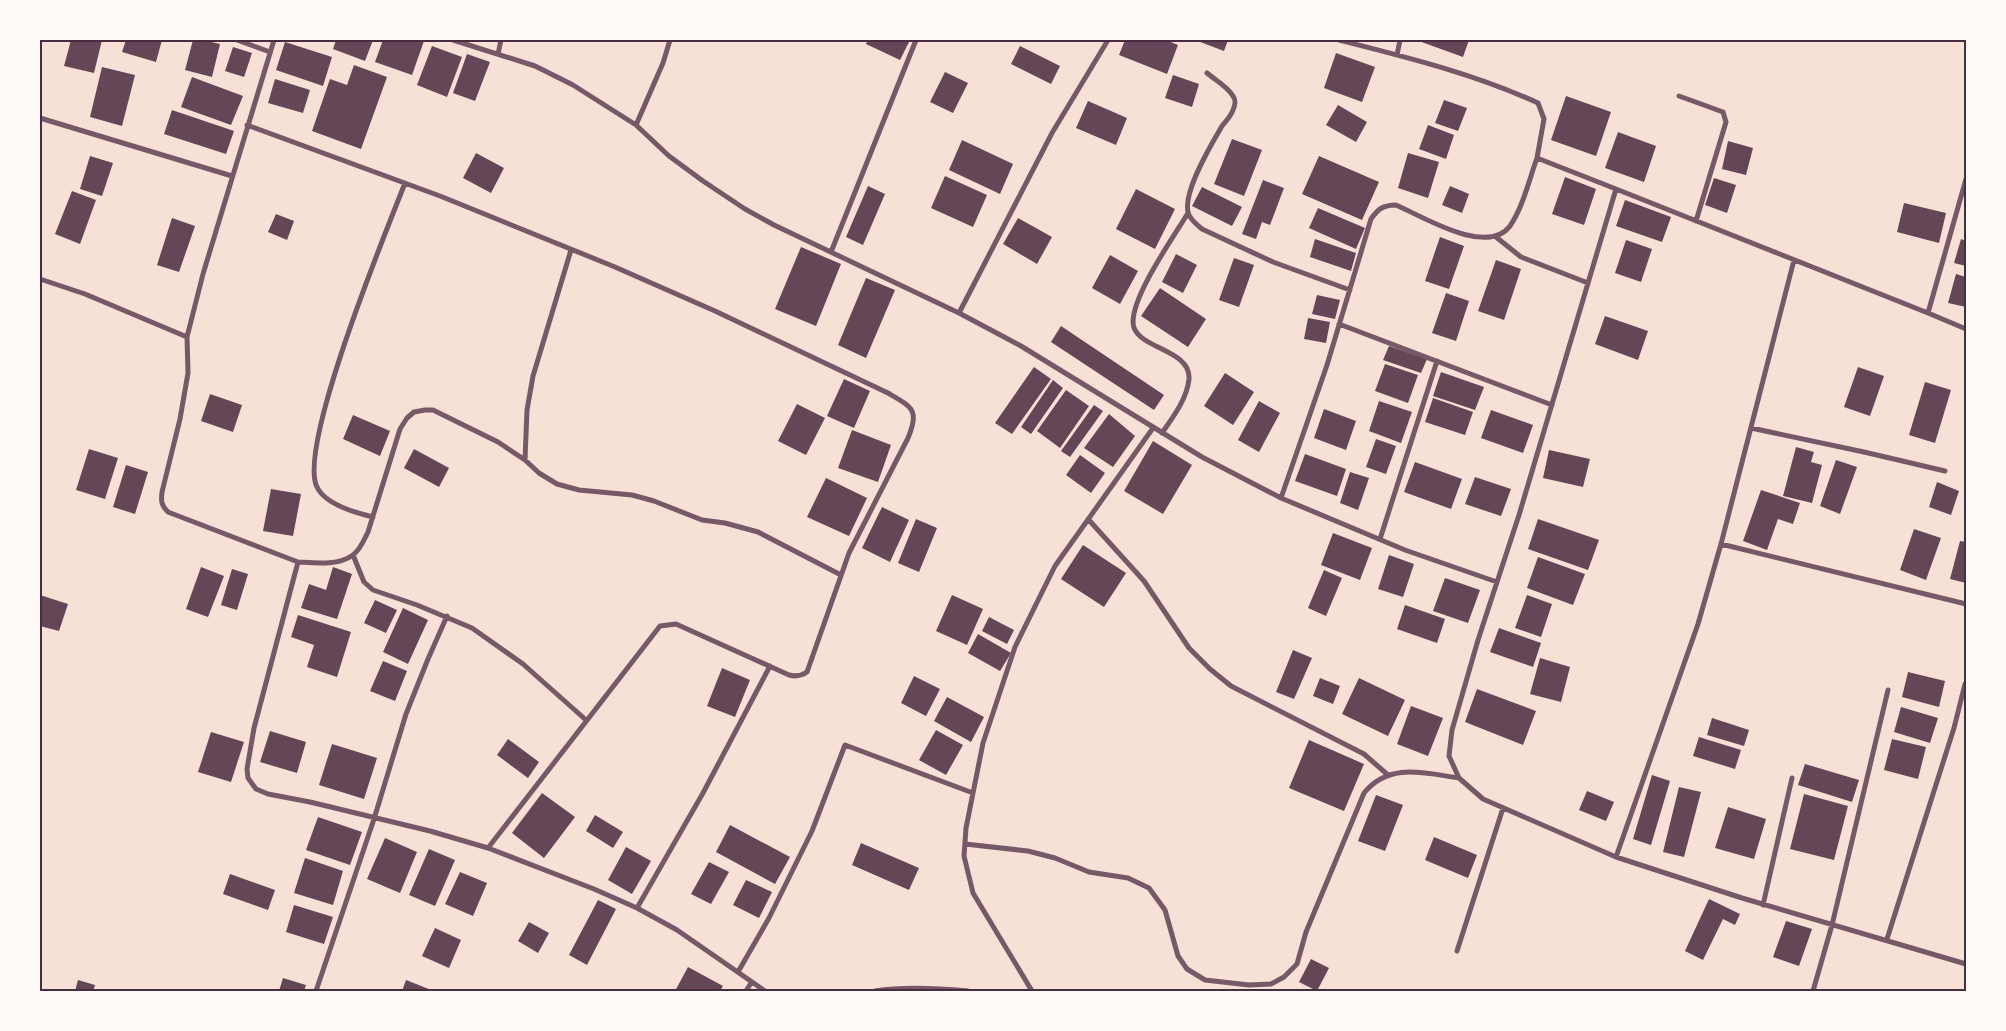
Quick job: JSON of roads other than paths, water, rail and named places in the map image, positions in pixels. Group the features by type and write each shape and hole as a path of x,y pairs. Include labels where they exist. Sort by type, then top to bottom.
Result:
{"street":[{"path":"237,40 270,52"},
{"path":"274,40 203,274 187,338 188,373 180,419 161,500 163,507 168,512 298,562 322,563 340,560 353,555 361,546 372,517 400,429 407,418 414,412 425,410 442,414 498,442 526,460 539,473 557,484 572,488 632,495 654,501 702,520 725,523 758,532 841,575"},
{"path":"453,40 535,66 573,85 636,125 670,156 702,181 745,209 959,313 1021,346 1202,458 1282,498 1380,539 1497,582"},
{"path":"498,54 501,40"},
{"path":"636,125 663,63 670,40"},
{"path":"831,252 916,40"},
{"path":"959,313 1052,133 1108,40"},
{"path":"1282,498 1350,290 1371,219 1385,205 1396,205 1457,232 1483,238 1496,237 1508,228 1516,214 1536,158 1544,119 1538,103 1516,93 1397,55 1339,40"},
{"path":"1397,55 1400,40"},
{"path":"1207,73 1233,95 1235,104 1207,154 1187,201 1188,213 1192,220 1202,229 1273,262 1350,290"},
{"path":"1679,96 1723,112 1726,122 1696,221"},
{"path":"40,118 232,176"},
{"path":"247,125 405,183 615,267 715,311 875,387 911,408 915,417 914,426 849,554 807,672 794,677 676,624 660,626 488,848"},
{"path":"1536,158 1928,313 1966,330"},
{"path":"1928,313 1966,179"},
{"path":"372,517 350,512 327,498 317,488 314,474 315,453 336,366 405,183"},
{"path":"1616,189 1452,730 1449,756 1459,778 1483,798 1616,857 1763,905 1887,939 1966,964"},
{"path":"1162,434 1178,408 1186,390 1188,370 1182,361 1137,333 1133,324 1139,300 1188,213"},
{"path":"1496,237 1521,257 1588,283"},
{"path":"526,460 527,410 533,376 571,250"},
{"path":"1616,857 1698,624 1721,544 1794,260"},
{"path":"40,279 85,294 187,338"},
{"path":"1339,324 1552,405"},
{"path":"1380,539 1437,361"},
{"path":"1032,991 973,893 964,856 964,844 983,742 1015,647 1055,566 1153,428"},
{"path":"1751,428 1945,471"},
{"path":"1088,519 1144,581 1189,648 1210,669 1231,686 1364,754 1388,774"},
{"path":"1721,544 1966,604"},
{"path":"353,555 364,582 373,590 447,616 472,628 523,664 586,720"},
{"path":"298,562 254,728 247,769 248,778 256,789 268,794 310,802 430,831 488,848 594,889 637,908 677,930 765,991"},
{"path":"316,991 374,819 406,714 447,616"},
{"path":"637,908 712,777 770,666"},
{"path":"1887,939 1954,728 1965,684"},
{"path":"1814,991 1888,690"},
{"path":"738,972 769,918 812,831 845,745 973,793"},
{"path":"964,844 1028,851 1055,858 1089,872 1128,878 1149,888 1165,910 1178,956 1188,969 1205,980 1248,985 1271,984 1284,977 1297,964 1306,932 1364,793 1373,782 1388,774 1408,771 1459,778"},
{"path":"1763,905 1792,778"},
{"path":"1457,951 1503,808"},
{"path":"746,991 751,983"},
{"path":"1271,984 1271,991"},
{"path":"875,991 892,988 968,991"}]}
